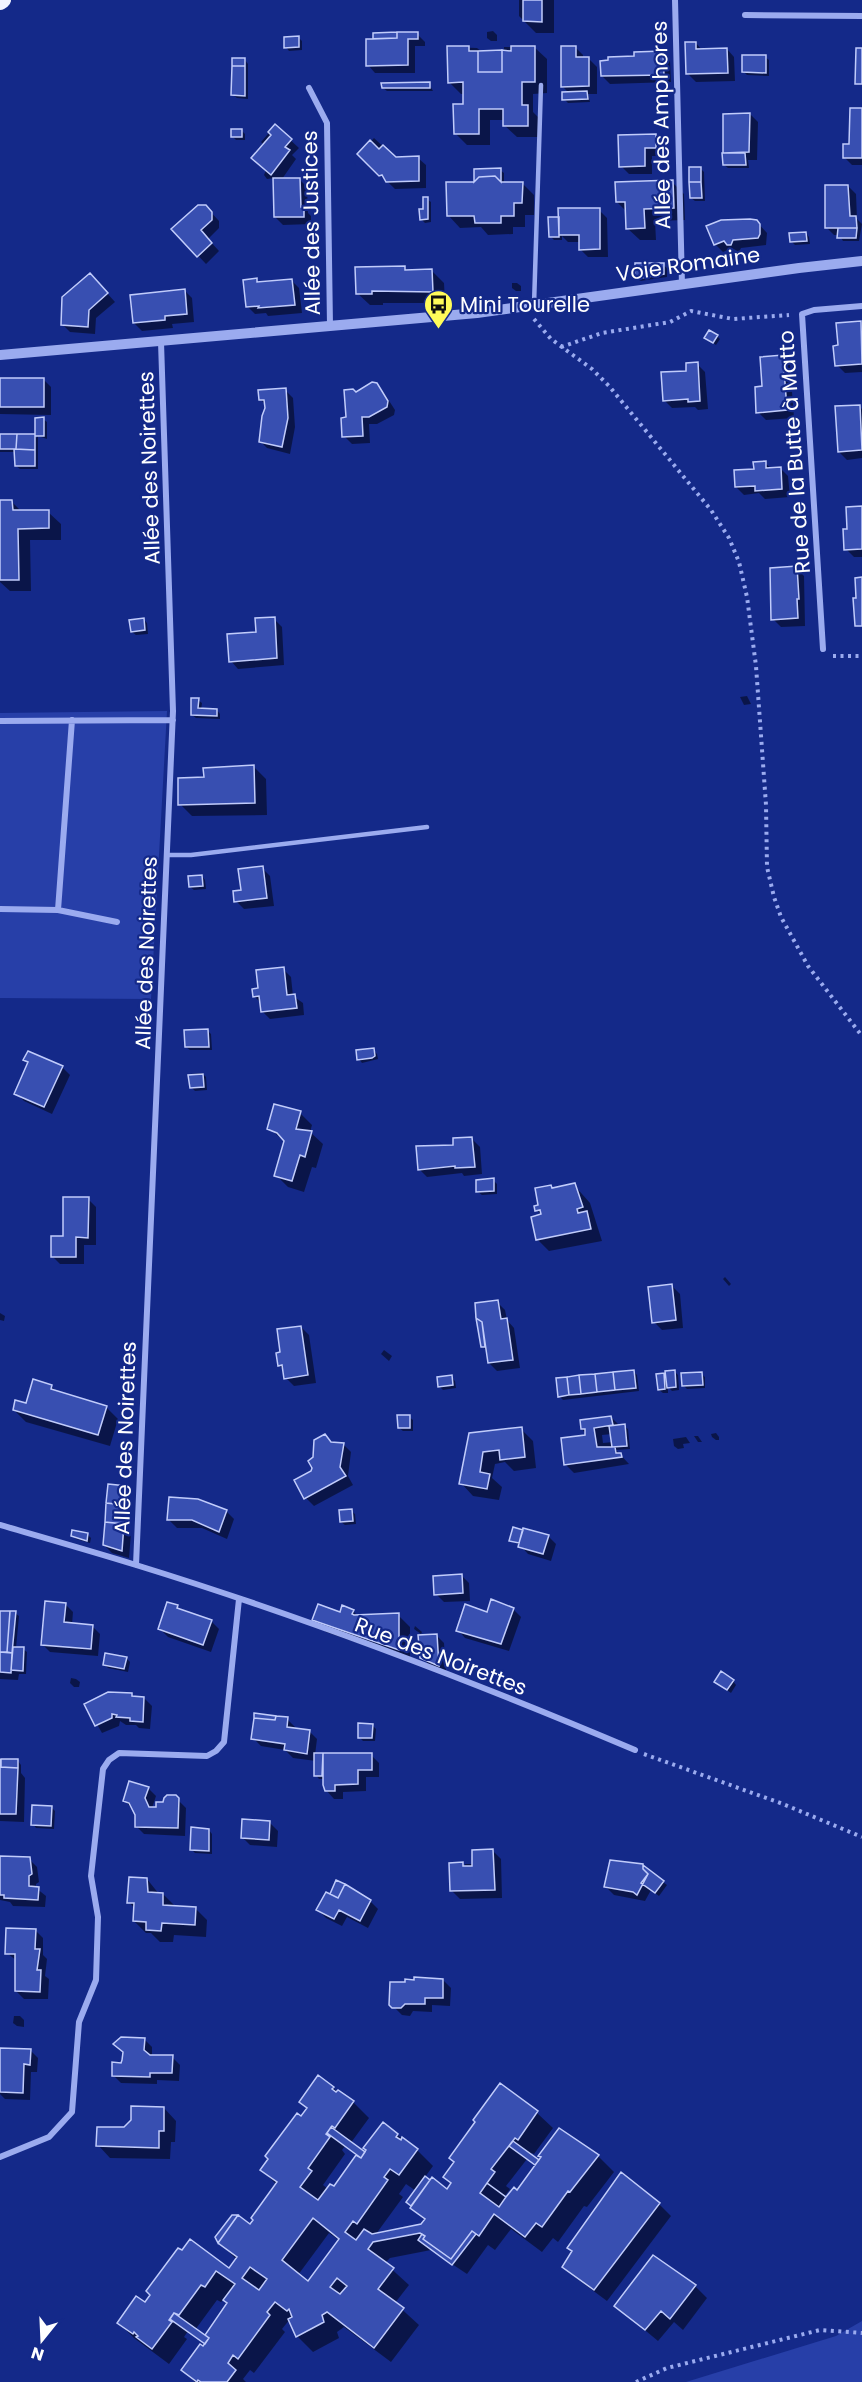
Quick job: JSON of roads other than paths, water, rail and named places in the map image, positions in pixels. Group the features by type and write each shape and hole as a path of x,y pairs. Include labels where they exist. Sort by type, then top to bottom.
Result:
{"street":[{"name":"Allée des Amphores","path":"675,0 682,285"},
{"path":"745,15 862,15"},
{"name":"Allée des Justices","path":"309,88 327,123 330,326"},
{"name":"Voie Romaine","path":"0,355 161,342 530,306 799,267 862,261"},
{"name":"Rue de la Butte à Matto","path":"823,649 802,314 814,310 862,306"},
{"name":"Allée des Noirettes","path":"136,1565 173,720 161,342"},
{"path":"58,910 72,720"},
{"path":"0,721 173,720"},
{"path":"0,909 58,910 117,922"},
{"name":"Rue des Noirettes","path":"0,1525 136,1565 239,1599 429,1667 635,1750"},
{"path":"0,2157 49,2137 72,2112 79,2022 96,1980 98,1917 91,1876 103,1769 109,1760 119,1753 207,1756 216,1751 224,1742 239,1599"}],"lane":[{"path":"530,306 541,85"},
{"path":"167,855 191,855 427,827"}],"place":[{"name":"Mini Tourelle","path":"439,330"}]}
